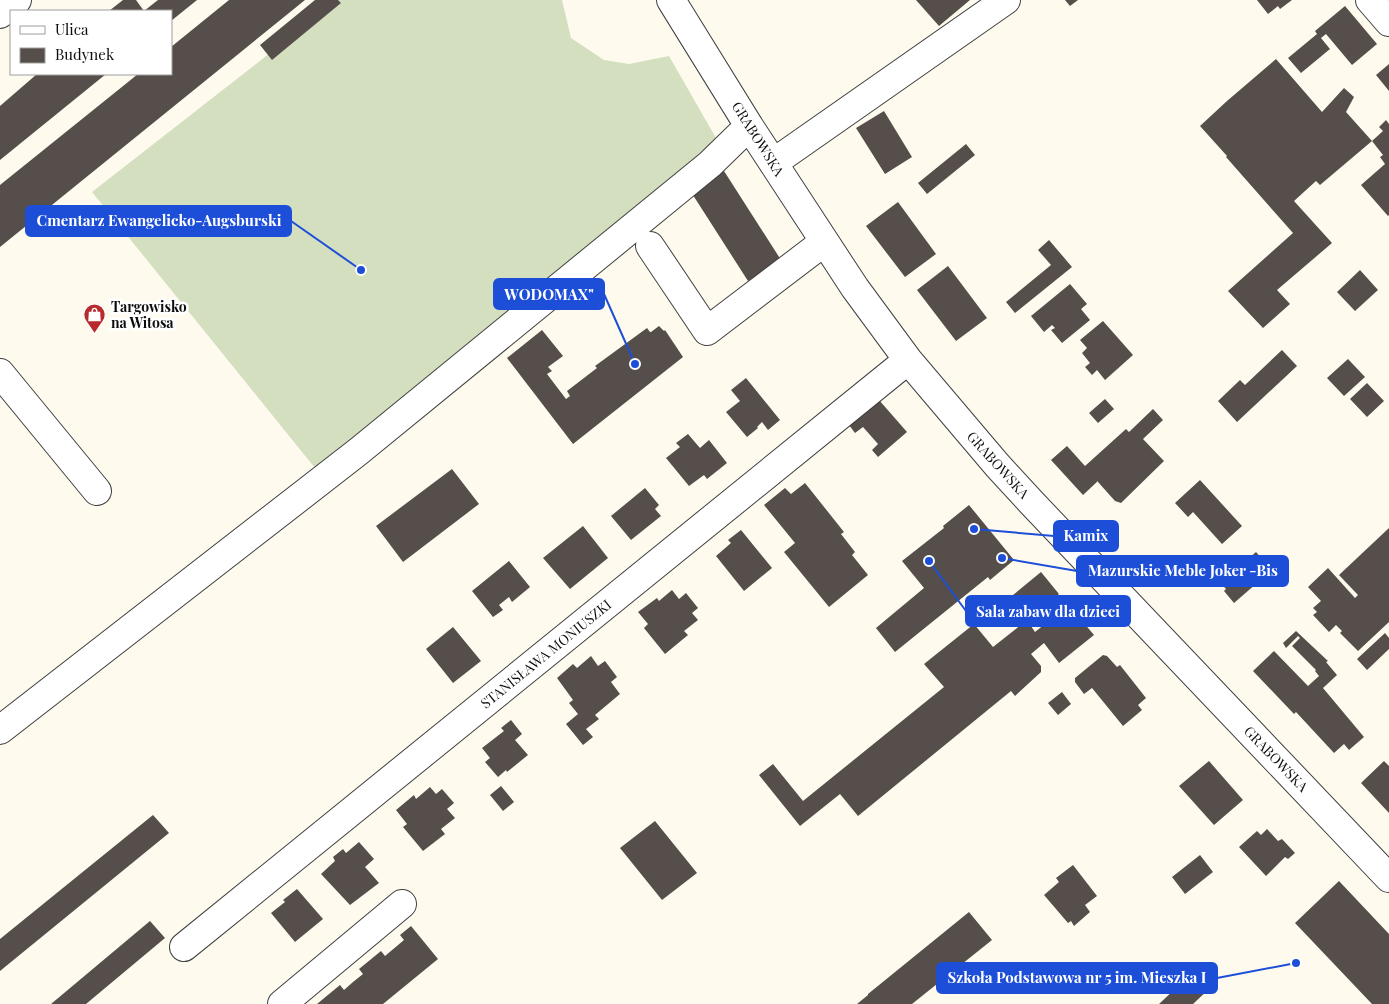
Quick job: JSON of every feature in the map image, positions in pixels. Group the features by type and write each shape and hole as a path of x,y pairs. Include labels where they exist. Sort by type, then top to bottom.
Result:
{"street":[{"path":"0,14 17,0"},
{"name":"GRABOWSKA","path":"671,0 824,242 908,360 1031,502 1389,878"},
{"path":"773,163 1006,0"},
{"path":"1370,0 1389,22"},
{"path":"0,730 359,451 710,164 749,126"},
{"path":"650,246 707,331 824,242"},
{"name":"STANISŁAWA MONIUSZKI","path":"184,947 908,360"},
{"path":"0,373 97,491"},
{"path":"282,1004 402,904"}],"green space":[{"path":"338,0 562,0 571,38 604,60 629,64 669,56 720,145 319,473 92,192"}],"building":[{"path":"123,0 136,0 143,10 110,10"},
{"path":"158,0 197,0 172,20 172,10 145,10"},
{"path":"229,0 305,0 0,247 0,185 137,75 172,75 172,46"},
{"path":"315,0 338,0 341,3 272,60 260,45"},
{"path":"916,0 970,0 939,26"},
{"path":"1065,0 1078,0 1070,6"},
{"path":"1257,0 1292,0 1280,9 1278,6 1268,14"},
{"path":"1345,6 1377,44 1352,65 1326,34 1321,38 1330,49 1301,73 1288,58 1317,34 1315,31"},
{"path":"1276,59 1322,112 1344,88 1354,97 1346,112 1372,141 1320,185 1316,181 1294,201 1332,243 1277,290 1290,304 1263,328 1228,291 1293,233 1200,126"},
{"path":"1389,64 1389,91 1376,75"},
{"path":"36,75 105,75 0,160 0,106"},
{"path":"884,111 912,157 885,174 856,128"},
{"path":"1386,120 1389,124 1388,216 1361,185 1385,164 1380,157 1383,155 1372,141 1383,131 1379,127"},
{"path":"966,144 975,155 927,194 918,183"},
{"path":"724,171 781,260 748,281 691,192"},
{"path":"898,202 936,254 905,277 866,226"},
{"path":"1049,240 1072,267 1015,313 1006,302 1051,265 1038,250"},
{"path":"948,266 987,318 956,341 917,290"},
{"path":"1360,270 1378,290 1355,311 1337,292"},
{"path":"1070,284 1087,304 1081,309 1090,320 1062,343 1051,330 1055,328 1052,325 1044,332 1031,316"},
{"path":"1103,321 1133,355 1105,380 1097,370 1092,375 1085,367 1090,363 1082,353 1087,348 1080,340"},
{"path":"659,326 665,330 683,357 573,444 507,358 542,330 563,356 548,367 552,371 547,374 566,399 570,396 567,391 597,368 595,366 647,328 651,332"},
{"path":"1282,350 1297,366 1237,422 1218,401 1240,380 1245,385"},
{"path":"1348,359 1365,377 1344,396 1327,378"},
{"path":"746,378 780,420 768,430 762,422 747,437 726,412 740,401 731,390"},
{"path":"1367,383 1384,401 1367,417 1350,399"},
{"path":"1105,399 1114,409 1098,423 1089,413"},
{"path":"879,400 907,432 878,457 872,450 878,444 863,427 855,433 849,425"},
{"path":"1153,409 1163,420 1143,439 1164,461 1121,503 1115,501 1098,481 1083,495 1051,460 1067,446 1085,466 1126,429 1129,432"},
{"path":"688,434 700,448 709,440 727,463 707,479 704,475 689,486 666,458 680,447 676,443"},
{"path":"452,469 479,504 403,562 376,526"},
{"path":"1200,480 1242,526 1222,544 1193,512 1188,517 1175,503"},
{"path":"805,483 844,532 841,534 855,552 852,555 868,575 829,607 784,552 795,543 764,505 785,488 791,494"},
{"path":"645,488 659,505 655,509 661,516 631,540 611,516"},
{"path":"969,505 1014,560 990,580 988,577 895,652 876,628 924,588 902,561 944,528 943,526"},
{"path":"583,526 608,558 570,589 543,558"},
{"path":"1389,528 1389,622 1358,651 1340,633 1342,631 1336,625 1329,632 1313,615 1317,612 1313,608 1321,601 1308,587 1328,568 1355,598 1358,595 1339,575"},
{"path":"741,530 772,568 744,591 716,556 731,543 728,540"},
{"path":"1256,552 1272,570 1234,603 1218,580 1243,556 1247,560"},
{"path":"509,561 530,587 512,602 509,597 499,605 503,610 493,617 472,591"},
{"path":"1041,572 1059,594 1031,617 1013,595"},
{"path":"672,590 679,599 686,593 698,608 692,613 698,620 684,631 688,635 665,654 644,628 648,624 638,612 657,598 659,601"},
{"path":"1066,607 1080,624 1083,622 1094,635 1059,663 1044,643 1031,654 1041,666 1041,672 1015,696 1011,691 858,816 840,794 800,826 759,775 773,764 803,801 944,687 924,664 974,624 993,647 1027,620 1035,632"},
{"path":"453,627 481,661 453,683 426,649"},
{"path":"1296,631 1328,661 1326,662 1337,675 1323,688 1364,737 1349,750 1344,744 1334,753 1296,712 1294,714 1253,671 1274,651 1308,686 1319,676 1316,670 1292,646 1300,638 1298,636 1286,648 1283,643"},
{"path":"1385,633 1389,638 1389,649 1367,670 1357,659"},
{"path":"1103,655 1107,656 1117,667 1120,665 1146,698 1138,705 1142,710 1123,726 1092,688 1084,694 1075,682 1075,678"},
{"path":"591,656 598,666 605,661 617,677 611,682 620,694 595,715 599,719 586,729 593,737 583,745 566,724 578,714 569,703 573,700 557,678 573,664 577,668"},
{"path":"1062,692 1071,704 1058,715 1048,703"},
{"path":"511,720 522,734 515,740 528,755 498,777 485,762 490,758 482,748 504,731 501,728"},
{"path":"1209,761 1243,800 1214,825 1179,786"},
{"path":"1384,761 1389,766 1389,813 1361,783"},
{"path":"501,786 514,802 503,811 490,795"},
{"path":"430,787 436,794 442,789 454,803 447,809 455,818 441,829 445,834 423,851 403,827 407,824 396,810 414,795 416,799"},
{"path":"153,815 169,833 0,971 0,939"},
{"path":"655,821 697,873 662,900 620,848"},
{"path":"1267,829 1278,841 1282,839 1295,853 1288,859 1285,857 1266,876 1239,847 1257,831 1261,835"},
{"path":"359,842 374,859 365,867 379,883 350,905 321,874 335,861 333,857 343,849 346,853"},
{"path":"1200,855 1213,872 1185,894 1172,877"},
{"path":"1073,865 1097,896 1085,905 1090,912 1074,926 1071,921 1068,923 1044,895 1059,882 1056,878"},
{"path":"1339,881 1389,934 1389,1004 1372,1004 1295,923"},
{"path":"297,889 323,919 295,942 271,913"},
{"path":"969,912 992,940 912,1004 857,1004 868,994"},
{"path":"150,921 165,938 86,1004 51,1004"},
{"path":"411,926 438,959 383,1004 317,1004 340,985 344,990 363,974 359,969 381,951 385,956 404,940 400,935"},
{"path":"1192,973 1209,989 1193,1004 1159,1004"}],"place":[{"name":"Cmentarz Ewangelicko-Augsburski","path":"361,270"},
{"name":"Targowisko na Witosa","path":"95,334"},
{"name":"WODOMAX\"","path":"635,364"},
{"name":"Kamix","path":"974,529"},
{"name":"Mazurskie Meble Joker -Bis","path":"1002,558"},
{"name":"Sala zabaw dla dzieci","path":"929,561"},
{"name":"Szkoła Podstawowa nr 5 im. Mieszka I","path":"1296,963"}]}
